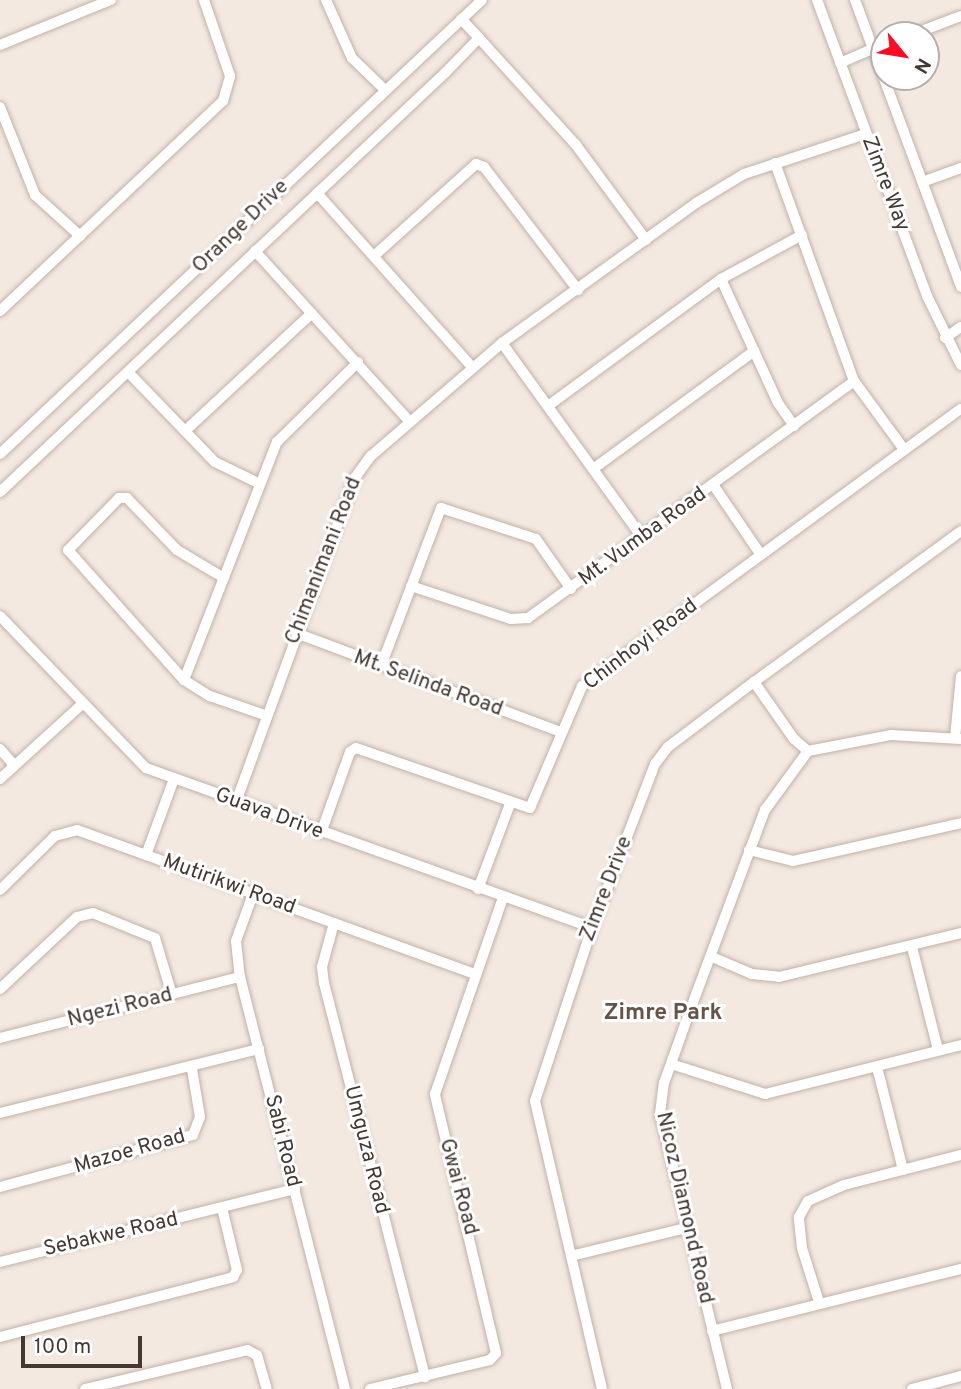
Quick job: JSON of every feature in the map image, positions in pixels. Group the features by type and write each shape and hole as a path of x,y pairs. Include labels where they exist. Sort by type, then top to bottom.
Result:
{"street":[{"path":"0,45 111,0"},
{"path":"0,311 223,101 230,76 204,0"},
{"path":"326,0 352,58 385,90"},
{"name":"Orange Drive","path":"0,454 482,0"},
{"name":"Zimre Way","path":"817,0 944,338 961,365"},
{"path":"855,0 870,42"},
{"path":"940,24 961,16"},
{"path":"461,19 576,145 646,240"},
{"path":"0,492 479,37"},
{"path":"841,63 870,49"},
{"path":"889,91 925,181 961,286"},
{"path":"0,107 35,195 80,236"},
{"name":"Chimanimani Road","path":"236,802 359,468 408,420 502,343 696,203 744,174 866,134"},
{"path":"775,163 853,381 904,448"},
{"path":"374,255 476,164 484,167 578,290"},
{"path":"925,181 961,168"},
{"path":"317,193 472,367"},
{"path":"548,406 720,279 802,234"},
{"path":"255,251 408,420"},
{"path":"720,279 778,403 794,426"},
{"path":"185,431 312,313"},
{"path":"944,338 961,327"},
{"path":"502,343 641,536"},
{"path":"593,469 754,351"},
{"path":"184,680 258,483 285,432 358,362"},
{"path":"128,372 215,462 258,483"},
{"name":"Mt. Vumba Road","path":"411,586 519,620 571,589 853,381"},
{"name":"Chinhoyi Road","path":"510,804 525,808 534,804 561,732 582,686 904,448 961,409"},
{"path":"714,486 761,555"},
{"path":"224,578 177,550 127,498 119,498 70,544 69,555 184,680 210,696 267,716"},
{"path":"381,666 437,513 444,507 536,539 571,589"},
{"name":"Zimre Drive","path":"602,1389 536,1101 592,928 655,764 668,747 961,531"},
{"name":"Guava Drive","path":"0,616 138,763 321,833 592,928"},
{"name":"Mt. Selinda Road","path":"296,633 561,732"},
{"path":"754,682 794,739 808,751 891,735 958,739 961,676"},
{"path":"0,779 81,705"},
{"path":"321,833 350,752 356,748 510,804 478,889"},
{"path":"0,749 14,765"},
{"name":"Nicoz Diamond Road","path":"727,1389 660,1114 671,1063 765,810 808,751"},
{"path":"146,855 174,779"},
{"path":"749,850 793,861 961,823"},
{"name":"Mutirikwi Road","path":"0,890 55,836 69,830 146,855 475,974"},
{"name":"Sabi Road","path":"253,894 236,941 240,977 345,1389"},
{"name":"Gwai Road","path":"370,1389 490,1360 497,1349 435,1094 503,898"},
{"path":"0,989 77,917 93,913 155,938 172,995"},
{"name":"Umguza Road","path":"334,922 322,967 324,982 425,1377"},
{"path":"712,957 752,974 779,977 961,933"},
{"path":"912,947 938,1050"},
{"name":"Ngezi Road","path":"0,1038 240,977"},
{"path":"671,1063 765,1094 961,1045"},
{"path":"0,1113 192,1069 259,1049"},
{"path":"877,1068 903,1170"},
{"name":"Mazoe Road","path":"0,1187 193,1135 200,1117 192,1069"},
{"path":"819,1302 802,1248 802,1209 814,1196 961,1155"},
{"name":"Sebakwe Road","path":"0,1262 295,1189"},
{"path":"0,1337 233,1277 237,1270 222,1208"},
{"path":"571,1256 686,1228"},
{"path":"712,1331 819,1302 961,1269"},
{"path":"85,1389 247,1350 257,1355 267,1389"},
{"path":"912,1389 961,1376"}],"district":[{"name":"Zimre Park","path":"663,1014"}]}
